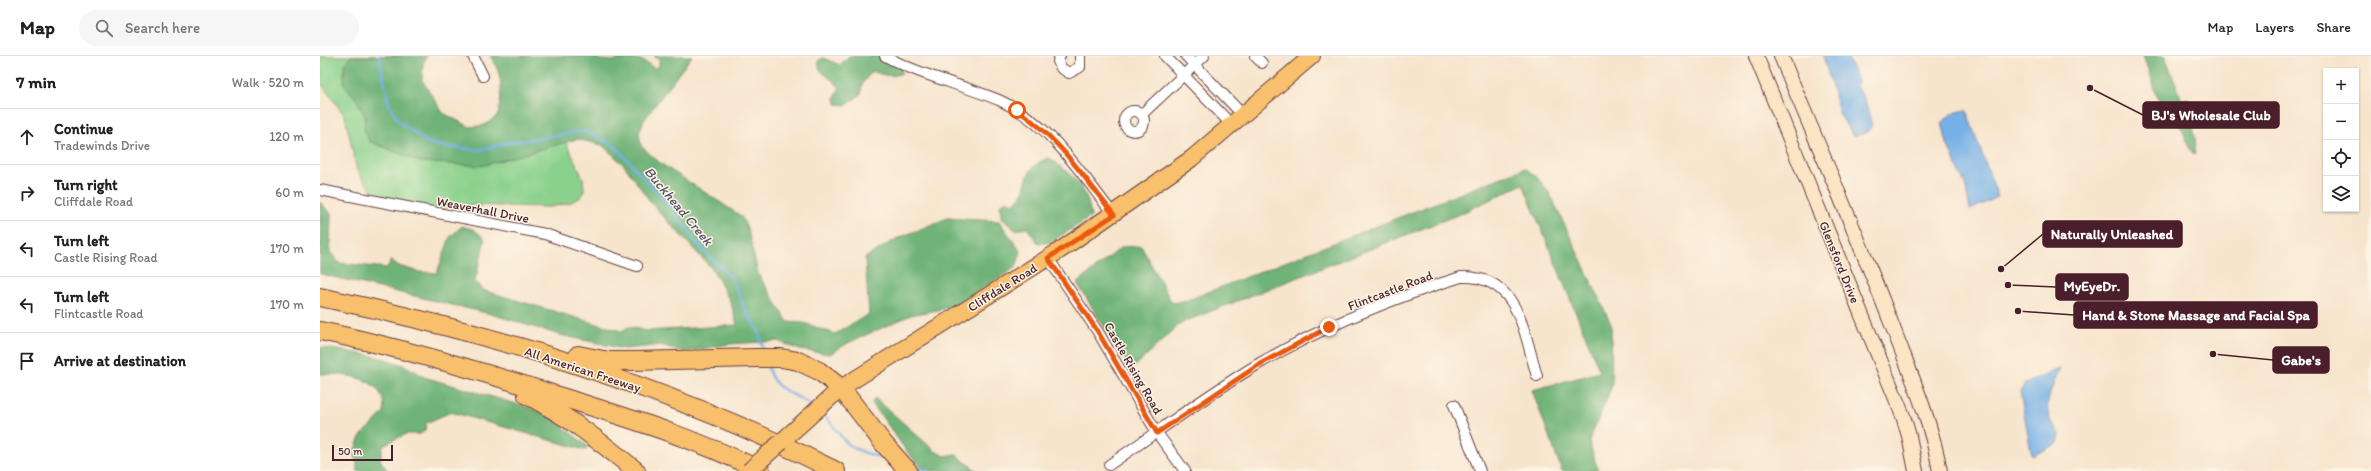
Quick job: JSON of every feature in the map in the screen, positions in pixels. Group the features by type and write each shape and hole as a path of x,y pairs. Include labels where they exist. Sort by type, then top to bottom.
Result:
{"highway":[{"name":"All American Freeway","path":"320,297 426,320 510,344 634,384 752,430 836,471"},
{"path":"320,332 498,377 674,434 734,457 761,471"},
{"path":"510,344 609,361 781,358 809,365 841,388 884,444 908,471"},
{"path":"498,377 570,419 601,440 636,471"}],"main road":[{"name":"Cliffdale Road","path":"749,471 841,388 1114,215 1191,159 1312,56"},
{"name":"Glensford Drive","path":"1756,56 1903,416 1909,436 1916,471"},
{"name":"Glensford Drive","path":"1780,56 1874,279 1906,361 1931,428 1940,471"}],"street":[{"path":"473,56 483,76"},
{"path":"885,56 1002,102 1031,119 1055,141 1114,215"},
{"path":"1060,56 1058,61 1061,68 1069,73 1080,67 1080,56"},
{"path":"1165,56 1184,75 1237,120"},
{"path":"1186,56 1237,120"},
{"path":"1142,114 1204,56"},
{"name":"Weaverhall Drive","path":"320,190 545,234 637,266"},
{"name":"Castle Rising Road","path":"1048,258 1098,332 1157,433 1185,471"},
{"name":"Flintcastle Road","path":"1109,465 1260,364 1299,342 1329,327 1461,277 1472,277 1493,284 1513,302 1520,315 1538,376"},
{"path":"1454,405 1480,471"}],"green space":[{"path":"320,56 403,56 410,85 460,129 558,126 583,178 584,190 581,197 569,203 550,207 461,205 417,213 380,202 357,171 345,116 320,82"},
{"path":"351,56 427,56 423,63 422,80 443,113 470,127 485,125 498,115 501,84 498,70 490,56 594,56 600,60 613,61 630,58 646,62 655,69 659,66 659,60 654,56 692,56 644,120 639,133 641,146 660,163 741,216 748,230 758,274 788,322 804,323 835,334 869,314 865,258 896,239 947,218 999,221 1021,252 1016,267 953,307 911,315 848,343 830,354 800,350 778,341 729,344 684,352 661,345 625,349 560,335 491,314 320,274 320,202 331,213 330,252 339,263 387,268 391,260 399,266 419,272 437,273 450,237 462,226 475,230 485,239 475,281 482,290 621,331 629,327 648,331 737,325 731,303 713,270 652,204 624,165 602,145 577,139 481,166 420,162 369,141 364,129 365,116 357,100 344,84 344,65"},
{"path":"849,56 880,56 901,67 902,73 891,76 872,71 862,84 861,94 847,105 836,104 835,98 840,87 820,70 818,61 823,58 840,65"},
{"path":"2143,56 2165,56 2182,100 2188,98 2189,112 2195,140 2194,154 2187,144 2182,129 2179,125 2166,119"},
{"path":"1049,158 1078,182 1086,197 1091,217 1049,243 1038,243 1027,228 1015,230 1002,217 1000,205 1007,200 1013,204 1023,192 1029,173 1033,167 1039,162"},
{"path":"1525,168 1537,177 1550,194 1611,324 1612,386 1589,441 1598,471 1562,471 1532,390 1600,372 1523,184 1460,214 1181,323 1131,370 1077,283 1122,247 1141,246 1172,303 1188,300"},
{"path":"320,347 374,356 388,360 413,370 424,377 527,407 549,416 589,447 585,450 451,412 426,423 426,429 421,434 406,434 383,445 380,460 388,471 357,471 357,462 353,454 360,437 384,412 383,399 378,390 364,380 346,375 320,374"},
{"path":"875,398 935,451 945,456 955,454 977,471 925,471 908,453 872,403"}],"water":[{"path":"1823,56 1847,56 1858,81 1856,86 1865,100 1872,125 1868,132 1853,136 1840,115"},
{"path":"1966,110 1998,197 1970,210 1965,184 1947,144 1942,122 1953,113"},
{"path":"2060,368 2048,402 2049,418 2053,426 2060,434 2058,443 2032,456 2020,392 2025,384"}],"waterway":[{"name":"Buckhead Creek","path":"379,56 389,104 398,121 429,143 448,147 480,150 507,143 585,131 615,146 673,211 701,248 733,279 744,309 758,330 764,352"},
{"name":"Buckhead Creek","path":"768,365 770,374 778,386 812,406"},
{"name":"Buckhead Creek","path":"821,413 828,419 848,444 864,452 887,459"},
{"name":"Buckhead Creek","path":"913,466 928,471"}],"place":[{"name":"BJ's Wholesale Club","path":"2090,88"},
{"name":"Naturally Unleashed","path":"2001,269"},
{"name":"MyEyeDr.","path":"2008,285"},
{"name":"Hand & Stone Massage and Facial Spa","path":"2018,311"},
{"name":"Gabe's","path":"2213,354"}],"route":[{"path":"1017,110 1031,119 1055,141 1114,215 1048,258 1098,332 1157,433 1237,378 1299,342 1329,327"}]}
